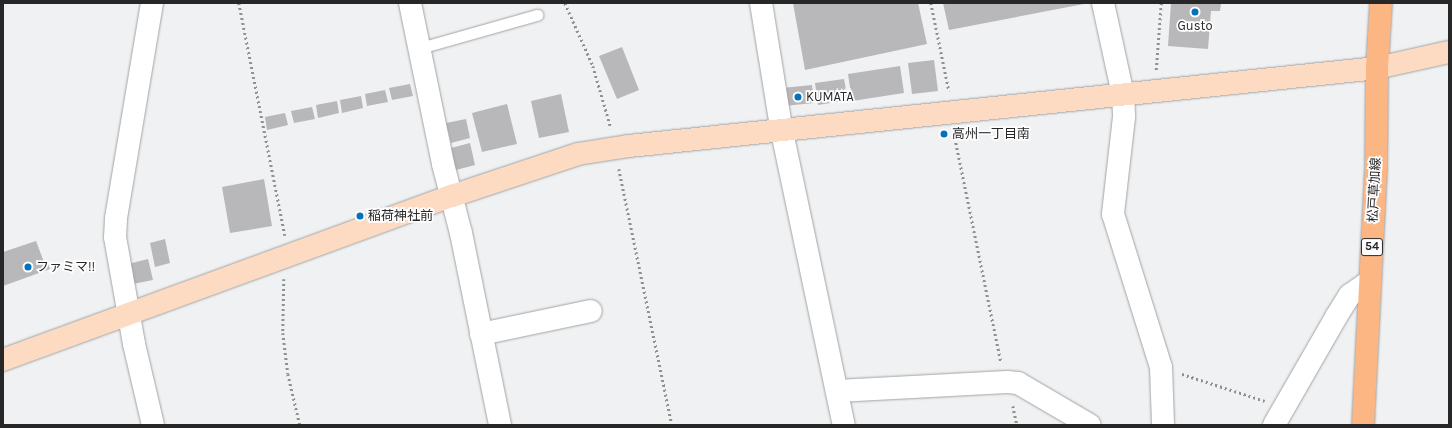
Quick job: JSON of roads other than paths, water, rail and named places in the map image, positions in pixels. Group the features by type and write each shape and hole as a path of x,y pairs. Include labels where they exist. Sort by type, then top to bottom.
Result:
{"main road":[{"name":"松戸草加線","path":"1363,425 1376,169 1377,68 1382,3"}],"street":[{"path":"152,3 116,219 115,237 134,344 153,425"},
{"path":"410,3 443,164 452,196 500,425"},
{"path":"761,3 782,132 844,425"},
{"path":"1103,3 1123,95 1124,117 1113,214 1161,367 1163,425"},
{"path":"3,360 452,196 578,154 629,146 782,132 954,123 1123,95 1377,68 1449,52"},
{"path":"1274,425 1350,295 1370,281"},
{"path":"481,334 591,311"},
{"path":"837,391 1007,382 1018,383 1090,425"}],"lane":[{"path":"420,48 537,15"}],"place":[{"name":"Gusto","path":"1195,12"},
{"name":"KUMATA","path":"798,97"},
{"name":"高州一丁目南","path":"944,134"},
{"name":"稲荷神社前","path":"360,216"},
{"name":"ファミマ!!","path":"28,267"}]}
